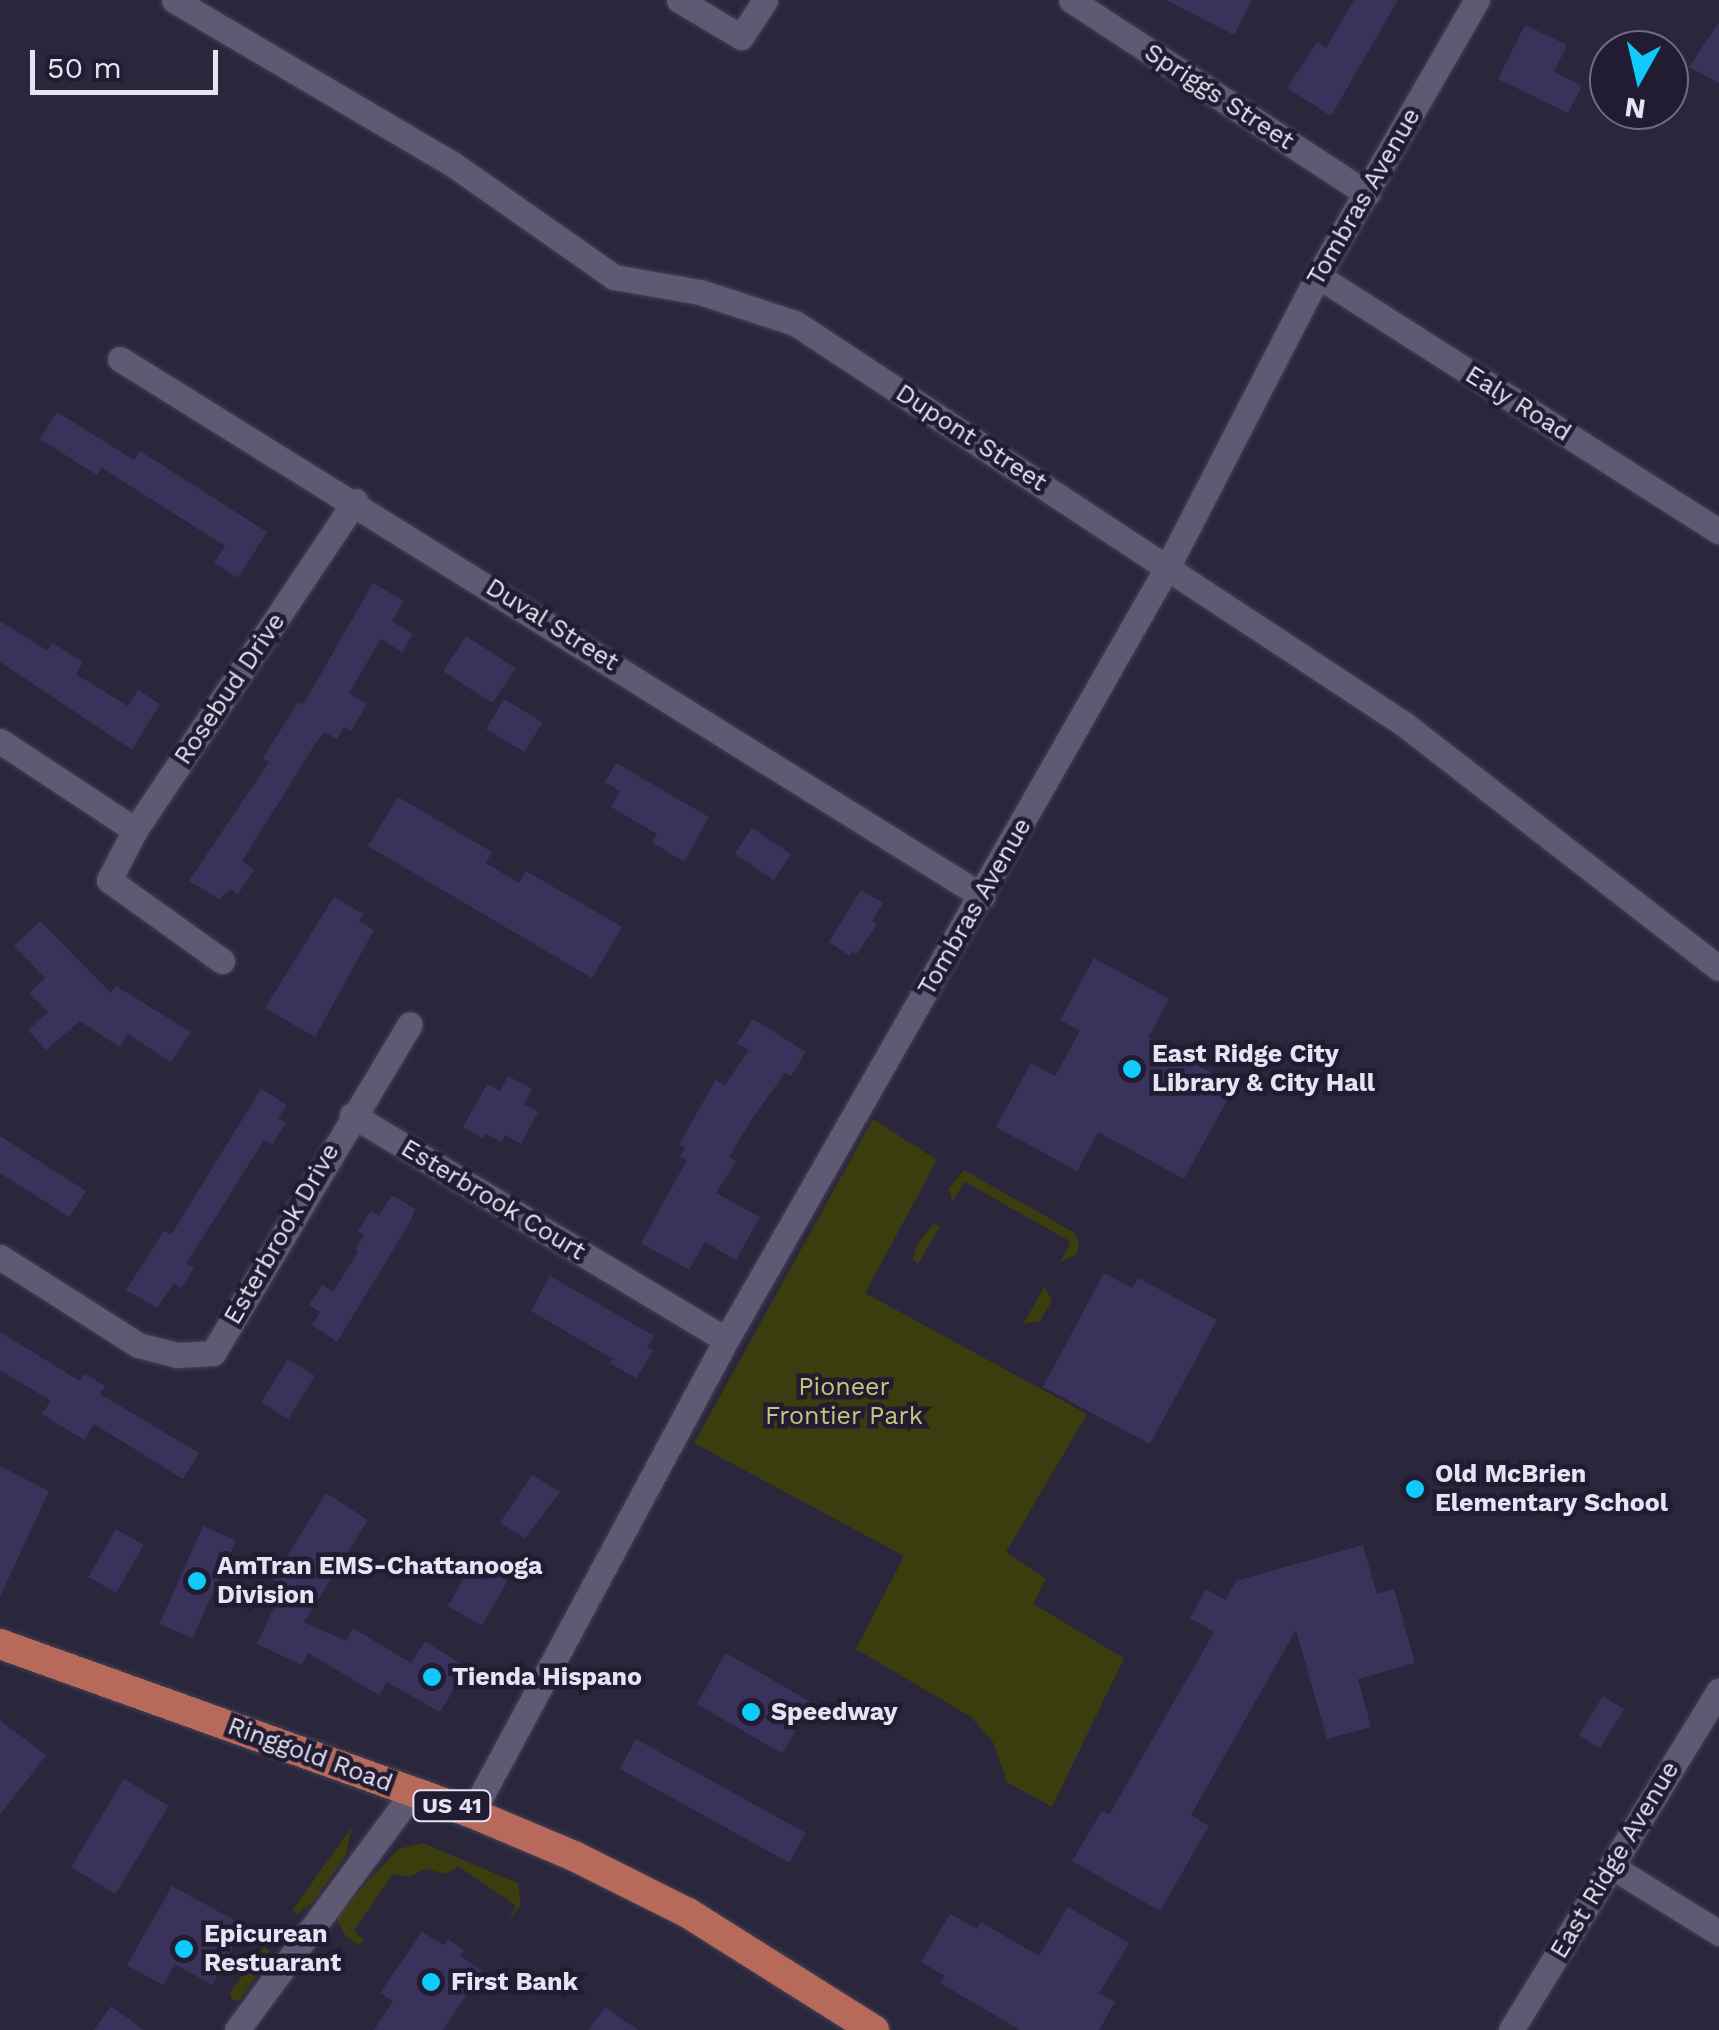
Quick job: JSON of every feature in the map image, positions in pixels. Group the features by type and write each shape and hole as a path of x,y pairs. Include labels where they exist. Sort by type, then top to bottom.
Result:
{"main road":[{"name":"Ringgold Road","path":"0,1644 472,1813 582,1859 688,1913 874,2030"}],"street":[{"name":"Dupont Street","path":"174,0 451,163 614,276 700,292 795,324 1404,724 1719,968"},
{"path":"679,0 741,38 765,0"},
{"name":"Spriggs Street","path":"1070,0 1367,194"},
{"name":"Tombras Avenue","path":"472,1813 726,1340 1168,566 1318,276 1477,0"},
{"name":"Ealy Road","path":"1318,276 1719,531"},
{"name":"Duval Street","path":"120,359 982,896"},
{"name":"Rosebud Drive","path":"222,961 109,880 136,830 354,502"},
{"path":"0,742 136,830"},
{"path":"352,1116 410,1024"},
{"name":"Esterbrook Court","path":"352,1116 726,1340"},
{"name":"Esterbrook Drive","path":"0,1257 138,1344 177,1355 213,1354 352,1116"},
{"name":"East Ridge Avenue","path":"1512,2030 1719,1691"},
{"path":"237,2030 413,1792"},
{"path":"1611,1866 1719,1933"}],"green space":[{"name":"Pioneer Frontier Park","path":"873,1119 937,1160 865,1293 1087,1414 1006,1552 1046,1579 1033,1604 1124,1658 1052,1807 1007,1782 993,1742 971,1717 856,1649 904,1556 694,1443"},
{"path":"964,1170 1075,1233 1079,1241 1077,1254 1060,1262 1071,1242 965,1182 952,1201 949,1188"},
{"path":"933,1224 940,1226 918,1264 913,1259 916,1246"},
{"path":"1045,1286 1052,1301 1040,1321 1023,1324"},
{"path":"352,1827 346,1855 313,1902 297,1915 293,1909"},
{"path":"423,1843 518,1883 521,1905 507,1922 516,1906 458,1866 447,1874 425,1869 408,1877 393,1874 354,1930 364,1940 358,1945 345,1935 336,1916 398,1849"},
{"path":"264,1947 270,1951 268,1958 240,2000 232,2000 230,1992"}],"building":[{"path":"1166,0 1252,0 1234,35"},
{"path":"1354,0 1398,0 1331,116 1287,88 1317,42 1326,48"},
{"path":"1719,22 1719,83 1689,67"},
{"path":"1525,25 1567,45 1554,72 1582,86 1568,113 1498,79"},
{"path":"57,412 134,460 140,451 267,532 238,578 214,563 225,546 102,468 97,475 40,439"},
{"path":"373,583 404,601 392,621 413,634 402,652 381,639 349,693 367,704 351,731 344,727 337,739 325,732 319,738 242,861 254,870 238,894 230,889 219,899 189,881 269,762 263,758 298,702 303,705"},
{"path":"0,621 48,651 52,643 83,662 76,674 128,706 138,690 160,704 132,750 0,662"},
{"path":"466,636 515,668 493,703 443,671"},
{"path":"504,699 543,722 525,752 486,729"},
{"path":"616,763 709,817 684,862 652,842 657,834 611,807 620,791 605,782"},
{"path":"398,797 492,852 486,863 519,883 526,871 622,927 592,978 368,846"},
{"path":"752,828 791,854 774,880 735,854"},
{"path":"861,890 883,903 872,921 877,924 857,954 852,951 850,956 829,942"},
{"path":"334,897 363,914 359,921 374,930 315,1037 265,1008"},
{"path":"40,921 111,993 116,986 191,1032 171,1062 128,1034 120,1047 80,1021 46,1050 28,1030 48,1012 29,993 45,978 14,946"},
{"name":"East Ridge City Library & City Hall","path":"1094,958 1169,999 1148,1038 1235,1086 1184,1179 1098,1132 1077,1171 996,1127 1031,1063 1055,1076 1080,1031 1060,1020"},
{"path":"753,1019 806,1052 791,1076 785,1073 753,1117 729,1157 736,1161 716,1193 760,1217 736,1260 705,1242 689,1270 641,1243 687,1160 680,1156 685,1148 679,1144 716,1080 725,1085 749,1050 737,1043"},
{"path":"508,1076 532,1089 524,1104 538,1112 521,1144 505,1135 501,1142 486,1134 483,1138 463,1127 487,1084 500,1091"},
{"path":"261,1089 287,1105 278,1118 286,1123 272,1145 264,1140 186,1264 194,1268 181,1288 174,1283 157,1308 126,1290 164,1231 171,1235"},
{"path":"0,1136 86,1191 69,1217 0,1173"},
{"path":"392,1195 415,1209 337,1342 312,1325 320,1312 309,1305 322,1285 333,1292 358,1252 355,1250 364,1235 358,1231 371,1211 379,1216"},
{"path":"1104,1273 1132,1288 1138,1278 1217,1320 1150,1444 1043,1387"},
{"path":"550,1276 654,1336 647,1347 653,1351 636,1378 609,1363 613,1359 531,1311"},
{"path":"0,1332 80,1381 85,1374 105,1386 100,1394 199,1453 183,1479 94,1424 84,1440 42,1414 51,1401 0,1370"},
{"path":"288,1359 315,1376 288,1419 261,1402"},
{"path":"0,1466 49,1491 0,1597"},
{"path":"532,1475 560,1492 525,1538 500,1523"},
{"path":"326,1493 368,1520 304,1622 346,1641 353,1628 411,1663 425,1641 467,1668 440,1712 387,1682 379,1695 308,1653 302,1665 257,1644 284,1586 273,1579"},
{"name":"AmTran EMS-Chattanooga Division","path":"203,1526 236,1541 192,1638 159,1624"},
{"path":"116,1529 144,1545 116,1593 88,1577"},
{"path":"1363,1545 1377,1594 1394,1589 1415,1663 1358,1679 1371,1727 1327,1739 1296,1630 1191,1815 1209,1826 1160,1911 1072,1861 1102,1811 1109,1815 1214,1632 1190,1618 1206,1589 1225,1600 1236,1581"},
{"path":"474,1561 508,1580 482,1626 448,1606"},
{"path":"726,1653 812,1702 782,1754 696,1704"},
{"path":"1603,1696 1624,1709 1600,1748 1579,1735"},
{"path":"0,1720 46,1755 0,1815"},
{"path":"636,1739 806,1833 789,1863 620,1769"},
{"path":"124,1779 169,1806 116,1894 71,1867"},
{"name":"Epicurean Restuarant","path":"172,1886 245,1926 212,1985 175,1964 163,1985 127,1965"},
{"path":"1068,1907 1129,1943 1099,1993 1115,2002 1099,2030 1020,2030 940,1983 945,1976 921,1962 950,1914 977,1929 981,1922 1039,1956"},
{"name":"First Bank","path":"422,1932 444,1945 448,1939 464,1950 460,1956 482,1971 443,2030 374,2030 393,2001 380,1993"},
{"path":"111,2006 144,2030 94,2030"},
{"path":"605,2007 638,2030 589,2030"}],"place":[{"name":"East Ridge City Library & City Hall","path":"1132,1069"},
{"name":"Old McBrien Elementary School","path":"1415,1489"},
{"name":"AmTran EMS-Chattanooga Division","path":"197,1581"},
{"name":"Tienda Hispano","path":"432,1677"},
{"name":"Speedway","path":"751,1712"},
{"name":"Epicurean Restuarant","path":"184,1949"},
{"name":"First Bank","path":"431,1982"}]}
